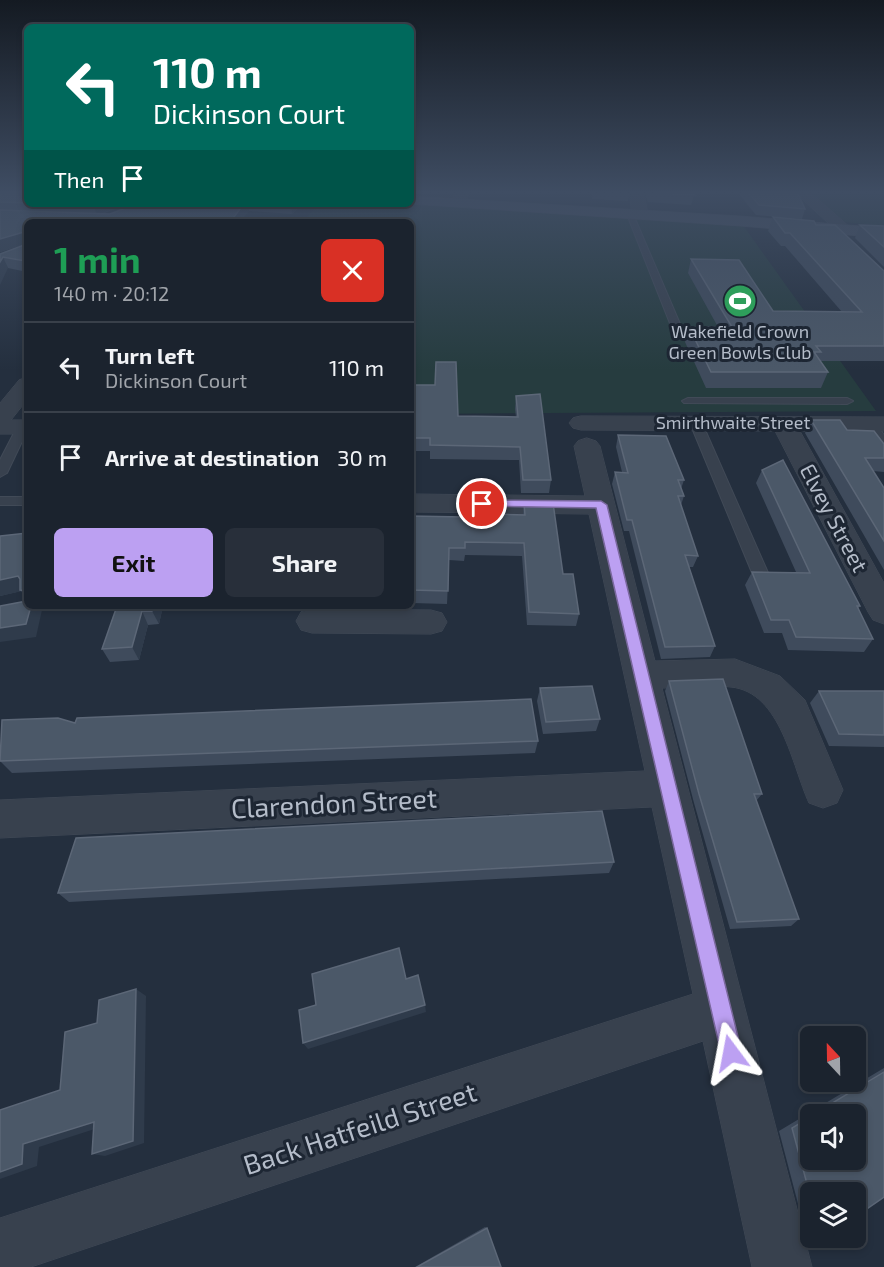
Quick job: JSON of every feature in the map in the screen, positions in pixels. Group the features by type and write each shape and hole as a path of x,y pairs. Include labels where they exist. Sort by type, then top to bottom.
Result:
{"street":[{"path":"0,418 24,389"},
{"name":"Smirthwaite Street","path":"601,505 584,434 692,412 784,424 877,424"},
{"name":"Elvey Street","path":"784,424 884,612"},
{"path":"414,503 601,505 782,1267"},
{"path":"312,621 373,614 431,622"},
{"path":"641,675 735,673 768,686 792,711 823,790"},
{"name":"Clarendon Street","path":"0,819 668,788"},
{"name":"Back Hatfeild Street","path":"0,1248 721,1010"}],"lane":[{"path":"648,252 678,330"},
{"path":"761,575 692,412 847,401"},
{"path":"877,424 884,444"},
{"path":"0,473 17,427"},
{"path":"0,501 24,501"}],"green space":[{"path":"414,252 762,252 876,411 414,414"}],"building":[{"path":"24,252 24,261 3,257 0,262 0,254"},
{"path":"807,252 864,252 884,271 884,346 816,346 821,352 814,352 828,372 711,372 689,327 732,327 691,259 739,260 773,311 862,312"},
{"path":"436,362 456,362 458,416 518,417 516,396 540,394 551,480 523,480 520,447 430,445 430,438 414,438 414,385 435,385"},
{"path":"811,420 840,420 847,430 874,431 884,444 884,458 865,458 884,488 884,541"},
{"path":"618,435 666,436 684,480 678,480 684,496 678,496 698,556 685,555 715,646 665,647 632,520 627,520 615,472 628,473"},
{"path":"783,460 860,606 857,606 873,639 796,637 789,620 771,620 752,572 810,573 762,470"},
{"path":"524,503 553,503 563,574 573,574 579,614 529,612 524,543 465,542 465,548 449,548 448,591 414,590 414,516 465,517 466,513 525,515"},
{"path":"24,533 24,591 20,590 18,576 0,580 0,536"},
{"path":"24,602 24,609 30,609 26,624 0,628 0,606"},
{"path":"116,609 153,609 152,611 142,611 132,647 102,649"},
{"path":"723,679 762,794 754,794 799,919 737,922 699,794 669,681"},
{"path":"592,686 600,719 546,722 540,688"},
{"path":"819,691 884,691 884,735 839,734"},
{"path":"531,699 538,741 0,761 2,720 58,718 75,723 77,718"},
{"path":"602,811 614,862 58,893 76,838"},
{"path":"399,948 406,979 418,975 425,1005 303,1043 299,1010 316,1005 312,974"},
{"path":"136,989 133,1141 92,1154 94,1122 23,1144 22,1164 0,1172 0,1110 60,1090 65,1032 97,1023 99,1000"},
{"path":"884,1072 884,1197 866,1209 866,1182 807,1182 803,1170 866,1170 866,1104 831,1104 851,1092 866,1092 866,1083"},
{"path":"800,1123 800,1158 792,1128"},
{"path":"487,1228 501,1267 417,1267"}],"place":[{"name":"Wakefield Crown Green Bowls Club","path":"740,301"}],"route":[{"path":"482,504 601,505 731,1053"}]}
